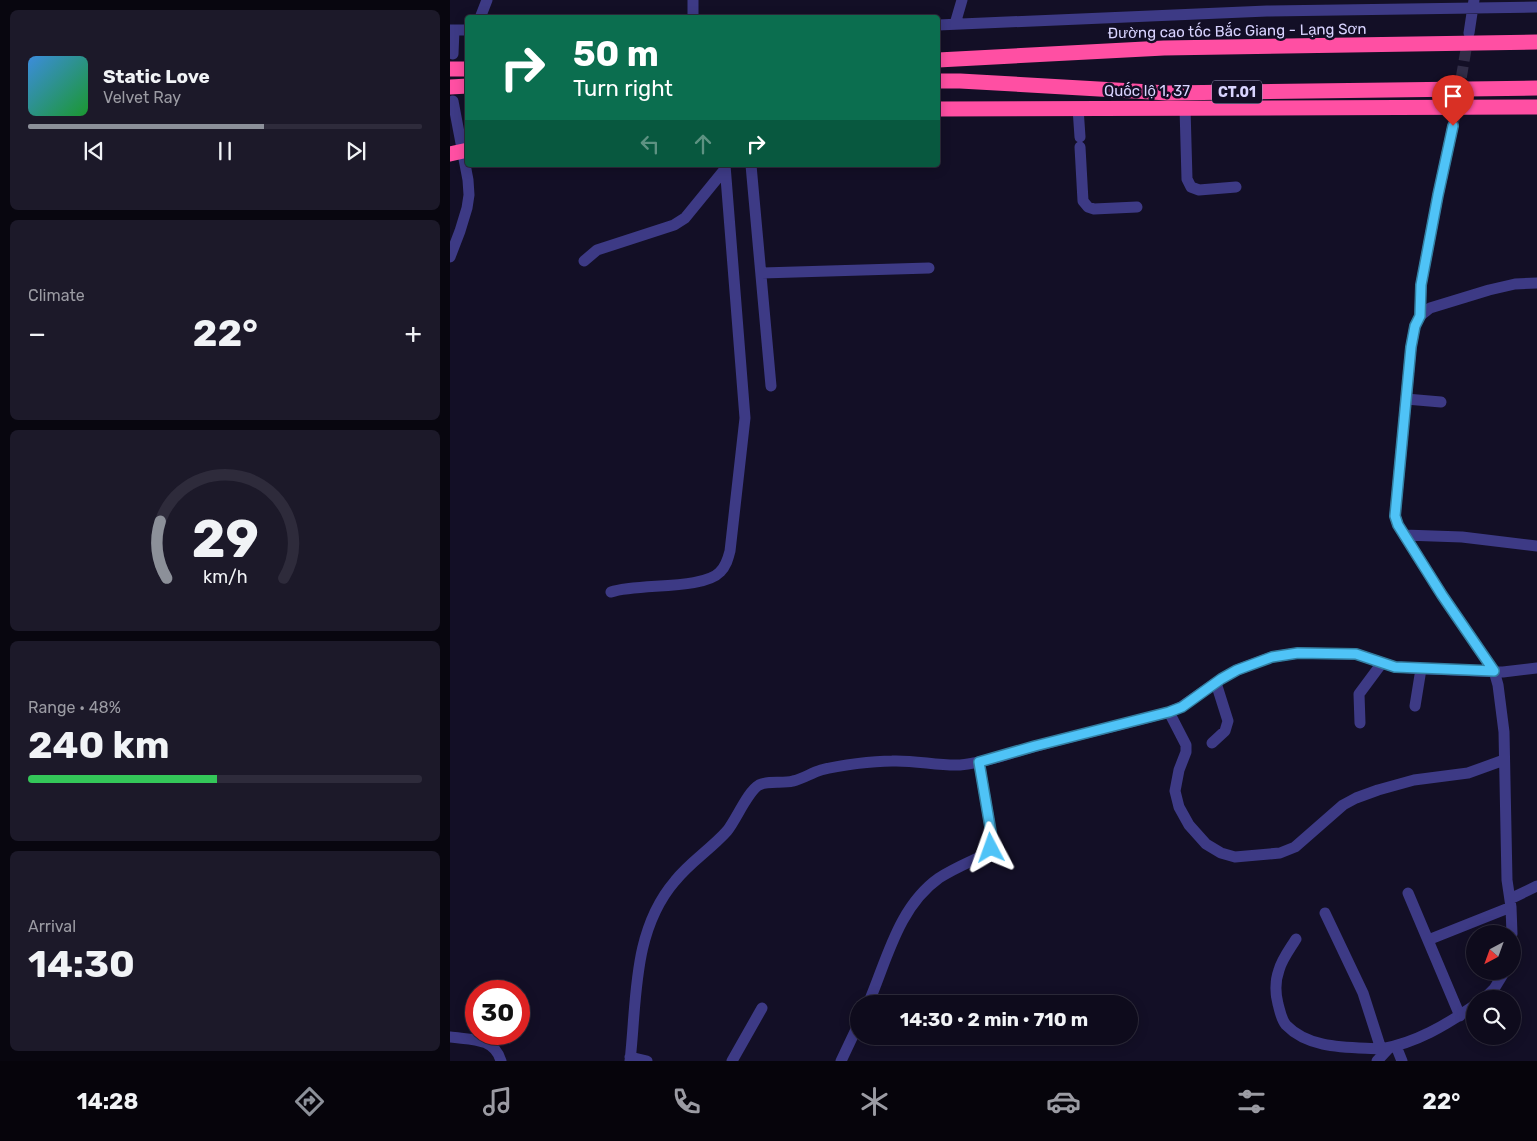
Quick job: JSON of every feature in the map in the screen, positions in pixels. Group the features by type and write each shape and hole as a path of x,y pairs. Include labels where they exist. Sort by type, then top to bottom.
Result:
{"highway":[{"name":"Đường cao tốc Bắc Giang - Lạng Sơn","path":"940,60 1164,48 1537,42"},
{"path":"450,69 465,69"},
{"name":"CT.01","path":"940,81 1168,94 1537,88"},
{"path":"452,94 465,88"},
{"name":"Quốc lộ 1, 37","path":"940,109 1537,107"}],"street":[{"path":"481,15 487,0"},
{"path":"693,0 693,15"},
{"path":"955,24 962,0"},
{"path":"940,25 1420,4 1537,7"},
{"path":"1469,33 1473,4"},
{"path":"453,54 452,30 465,30"},
{"path":"450,258 467,208 469,195 468,180 460,152 452,94"},
{"path":"1078,108 1084,201 1088,207 1094,209 1137,207"},
{"path":"1185,108 1187,179 1191,187 1199,190 1236,187"},
{"path":"1453,126 1421,285 1420,316 1415,326 1411,347 1395,516 1398,525 1442,595 1494,671 1498,685 1504,732 1507,880 1511,925"},
{"path":"584,261 597,250 674,225 685,218 725,167"},
{"path":"611,592 646,586 693,583 708,579 719,573 727,562 733,532 744,418 725,167"},
{"path":"751,167 771,386"},
{"path":"760,273 929,268"},
{"path":"1420,316 1430,308 1489,290 1515,284 1537,283"},
{"path":"1406,400 1441,402"},
{"path":"1404,535 1462,537 1537,546"},
{"path":"647,1061 630,1059 640,959 644,940 661,902 674,882 688,866 727,831 752,792 759,785 795,781 836,767 892,761 959,765 979,762 1169,712 1182,707 1237,670 1272,657 1298,653 1356,654 1395,667 1422,669 1494,671 1537,668"},
{"path":"1360,723 1359,694 1382,663"},
{"path":"1415,706 1422,669"},
{"path":"1212,743 1225,731 1228,721 1216,683"},
{"path":"1169,712 1186,745 1186,752 1179,770 1175,791 1179,807 1189,825 1206,844 1221,853 1235,857 1249,857 1280,852 1294,847 1343,805 1378,790 1414,780 1468,773 1504,760"},
{"path":"872,995 907,912 933,883 950,872 988,853 991,848 992,838 979,762"},
{"path":"1428,940 1510,903 1537,886"},
{"path":"1408,893 1460,1016"},
{"path":"1325,913 1389,1047 1402,1061"},
{"path":"1296,940 1279,969 1275,991 1282,1018 1286,1024 1302,1036 1324,1045 1389,1047 1416,1040 1466,1012"},
{"path":"732,1061 762,1008"},
{"path":"450,1037 482,1041 492,1045 502,1061"},
{"path":"842,1061 850,1043"},
{"path":"1377,1061 1389,1047"}],"tunnel":[{"path":"1453,126 1468,38"}],"route":[{"path":"991,848 992,838 979,762 1169,712 1182,707 1237,670 1272,657 1298,653 1356,654 1395,667 1494,671 1442,595 1398,525 1395,516 1411,347 1415,326 1420,316 1421,285 1453,126"}]}
